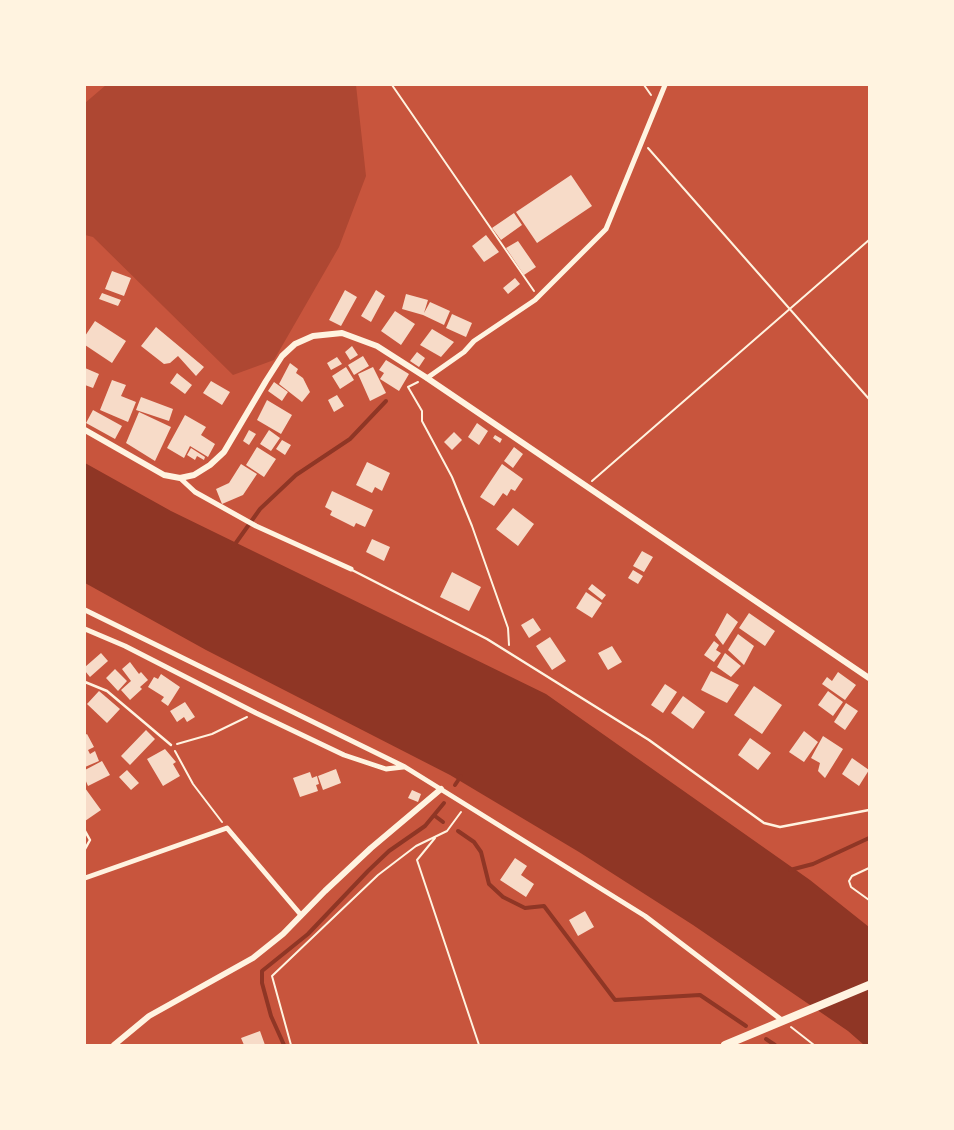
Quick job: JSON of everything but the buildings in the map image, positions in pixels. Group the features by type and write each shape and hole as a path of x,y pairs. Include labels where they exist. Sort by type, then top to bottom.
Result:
{"main road":[{"path":"725,1045 869,985"}],"street":[{"path":"427,378 464,352 474,341 538,297 606,229 656,103 665,85"},
{"path":"85,430 164,475 180,478 194,475 210,465 224,452 282,356 295,344 313,336 342,333 377,346 427,378 869,678"},
{"path":"180,478 195,492 256,526 351,569"},
{"path":"85,610 405,767 645,916 786,1020"},
{"path":"85,629 125,646 256,713 344,755 386,769 405,767"},
{"path":"114,1045 149,1016 253,958 284,934 301,915 371,848 441,789"},
{"path":"85,878 227,828 301,915"}],"lane":[{"path":"351,569 487,639 510,653 649,740 764,823 780,827 869,810"},
{"path":"85,682 107,691 172,745"},
{"path":"85,831 90,840 85,849"}],"path":[{"path":"392,85 538,297"},
{"path":"644,85 656,103"},
{"path":"642,140 656,160 869,399"},
{"path":"587,486 869,240"},
{"path":"427,378 408,387 422,411 422,421 452,477 472,526 508,628 510,653"},
{"path":"227,828 193,784 172,745 212,734 256,713"},
{"path":"291,1045 272,976 378,875 416,846 447,831 466,804"},
{"path":"437,836 417,860 479,1045"},
{"path":"869,868 852,876 849,881 851,887 869,900"},
{"path":"786,1020 814,1045"}],"shaded area":[{"path":"106,85 356,85 366,176 339,247 274,360 233,375 93,237 85,235 85,103"},
{"path":"85,463 171,511 546,694 810,880 869,927 869,1045 864,1045 848,1031 693,925 579,852 450,775 206,650 85,583"}],"waterway":[{"path":"233,547 260,509 296,475 350,439 386,401"},
{"path":"455,785 461,776"},
{"path":"284,1045 271,1016 262,983 262,971 308,934 368,871 389,851 425,826 444,803"},
{"path":"435,816 443,822"},
{"path":"458,831 474,842 481,852 489,884 503,897 525,908 544,906 615,1000 700,995 746,1026"},
{"path":"790,870 813,864 869,838"},
{"path":"766,1039 775,1045"}]}
